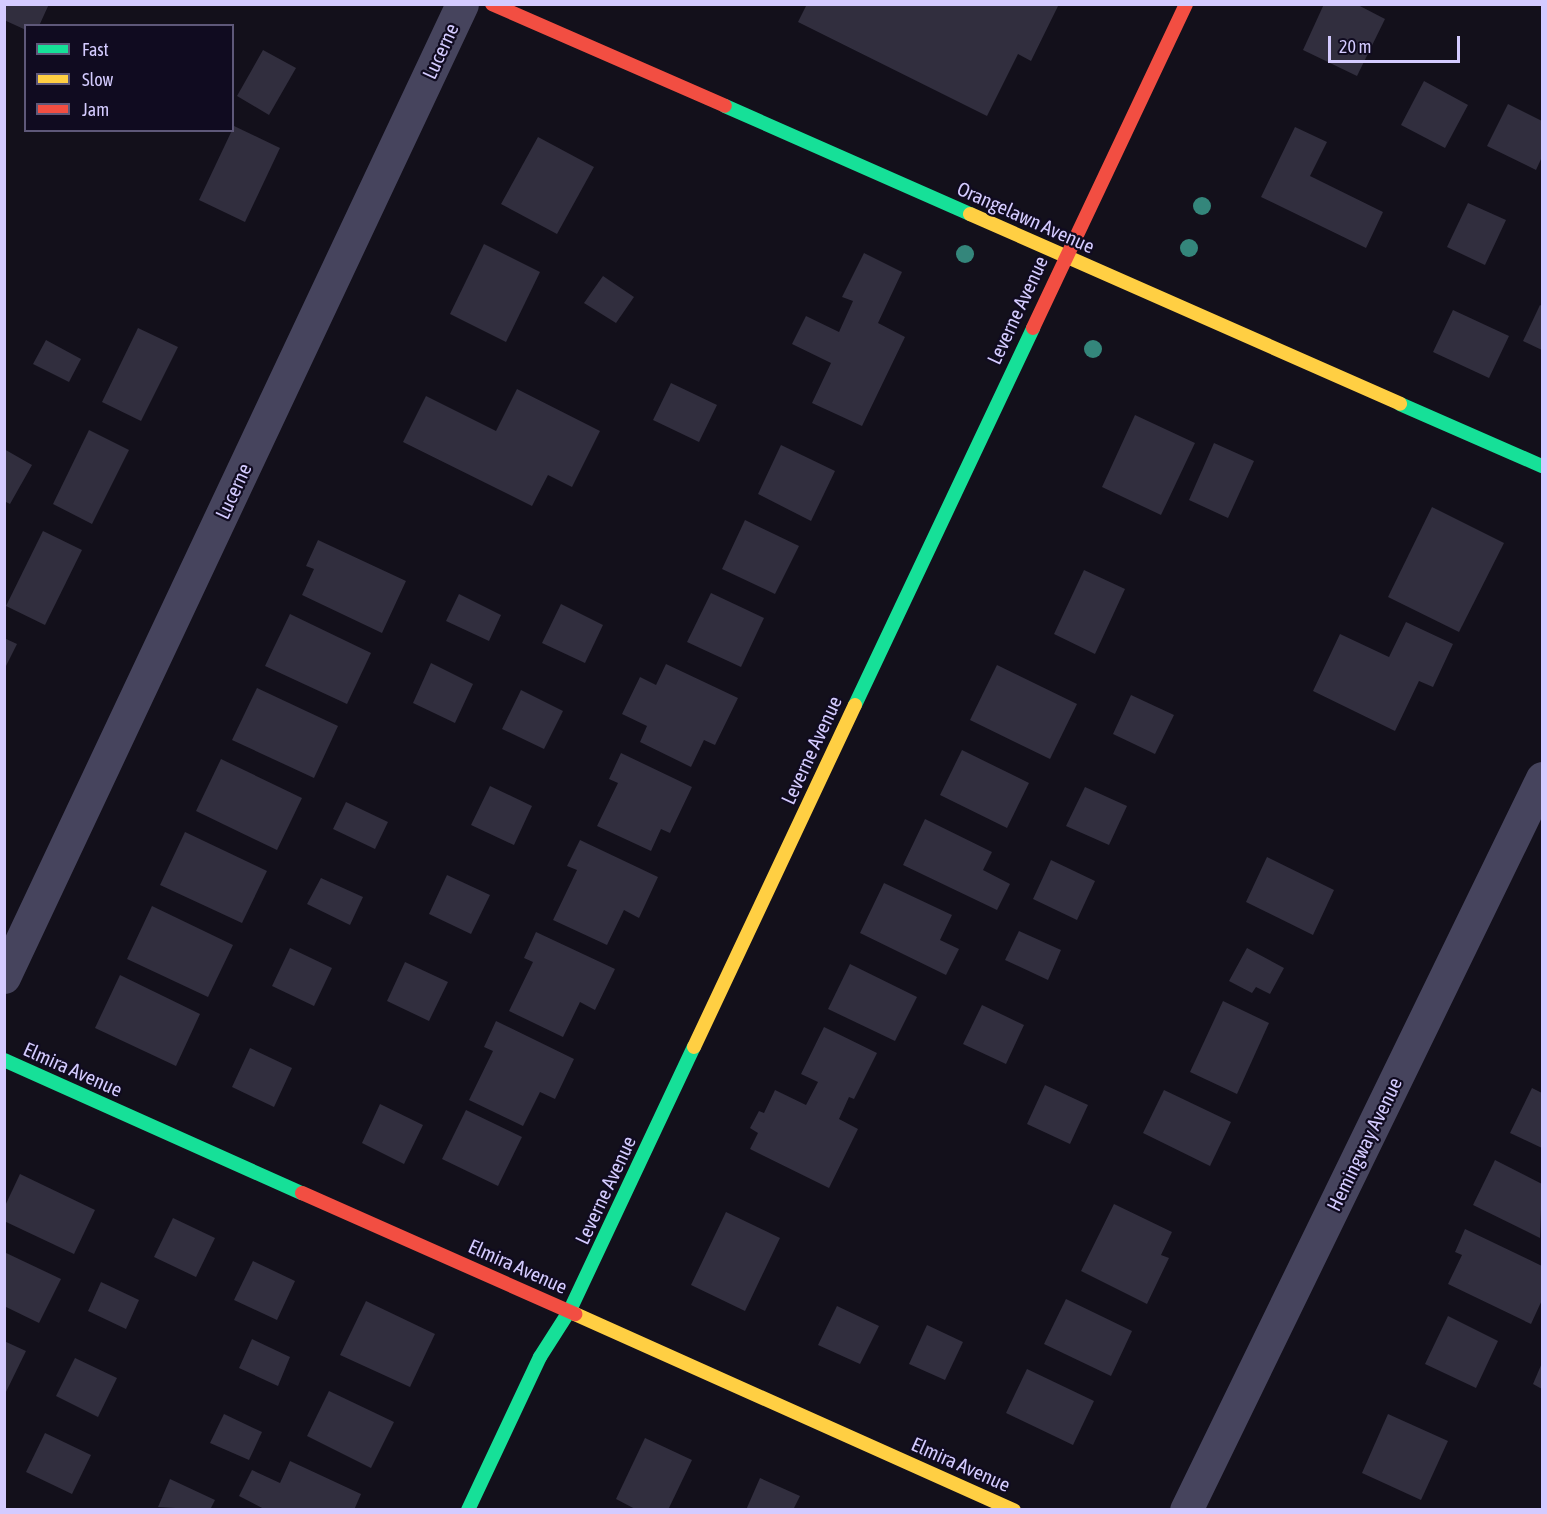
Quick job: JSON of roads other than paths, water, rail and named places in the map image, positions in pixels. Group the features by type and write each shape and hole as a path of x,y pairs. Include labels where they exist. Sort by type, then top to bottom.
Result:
{"street":[{"name":"Lucerne","path":"4,978 462,4"},
{"name":"Orangelawn Avenue","path":"492,4 1542,466"},
{"name":"Leverne Avenue","path":"468,1509 540,1357 570,1310 1064,255 1186,4"},
{"name":"Hemingway Avenue","path":"1186,1509 1542,778"},
{"name":"Elmira Avenue","path":"4,1060 1014,1509"}]}
